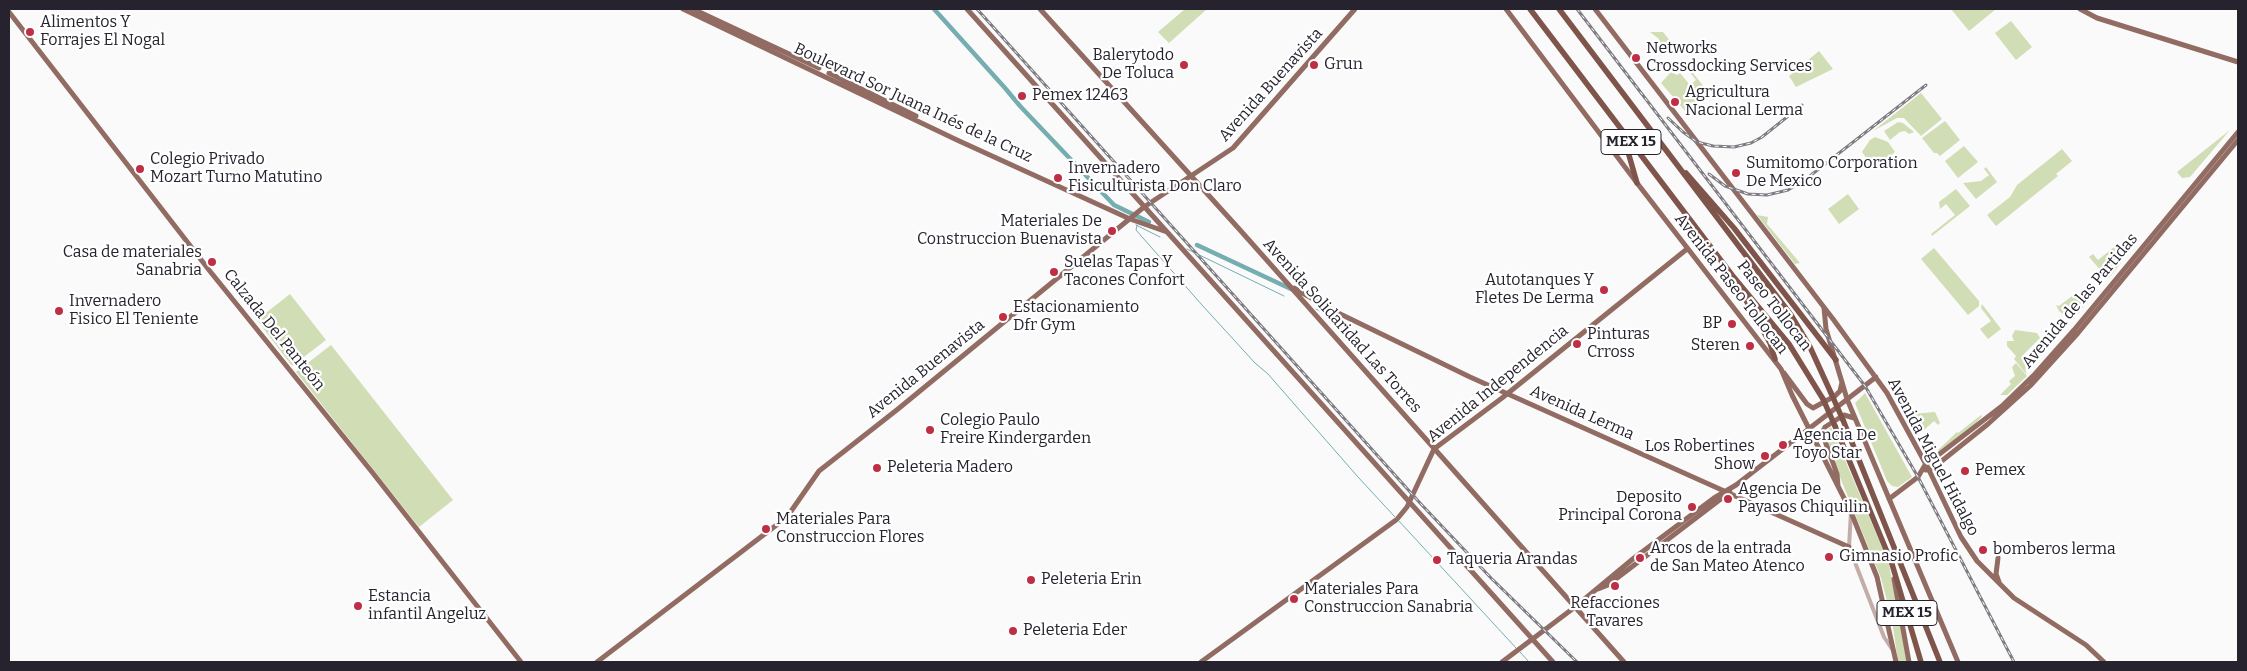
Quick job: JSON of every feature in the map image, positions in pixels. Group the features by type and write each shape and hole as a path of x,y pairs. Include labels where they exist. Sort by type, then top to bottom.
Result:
{"highway":[{"name":"Paseo Tollocan","path":"1530,9 1732,275 1788,344 1823,399 1892,564 1921,662"},
{"name":"Paseo Tollocan","path":"1559,9 1667,154 1791,315 1810,347 1843,420 1940,662"},
{"path":"1620,129 1629,149 1630,166 1636,183"},
{"path":"1667,154 1734,228 1836,360"},
{"path":"1732,275 1770,343 1775,359"}],"main road":[{"name":"Boulevard Sor Juana Inés de la Cruz","path":"684,9 962,142 1133,217"},
{"name":"Boulevard Sor Juana Inés de la Cruz","path":"693,9 959,137 1170,234"},
{"path":"968,9 1553,662"},
{"name":"Avenida Solidaridad Las Torres","path":"1040,9 1624,662"},
{"name":"Avenida Buenavista","path":"597,662 787,517 819,471 1144,207 1191,177 1239,142 1355,9"},
{"name":"Avenida Paseo Tollocan","path":"1506,9 1636,183 1781,369 1851,512 1882,593 1896,662"},
{"path":"1502,662 1598,589 1605,581 1636,560 1876,378 1595,9"},
{"path":"2080,9 2097,18 2238,62"},
{"name":"Calzada Del Panteón","path":"9,12 209,270 372,472 521,662"},
{"name":"Avenida de las Partidas","path":"1889,499 2002,406 2035,374 2074,330 2238,132"},
{"name":"Avenida de las Partidas","path":"1926,468 2001,413 2030,386 2078,333 2238,140"},
{"name":"Avenida Independencia","path":"1200,662 1397,519 1405,510 1434,448 1505,395 1687,249"},
{"name":"Avenida Lerma","path":"1289,286 1332,310 1505,395 1850,547"},
{"path":"1824,308 1826,329 1847,399 1958,662"},
{"path":"1781,369 1807,404 1813,408 1835,396 1840,391 1842,382"},
{"name":"Avenida Miguel Hidalgo","path":"1876,378 1895,407 1964,543 1977,561 2003,589 2086,645 2104,662"},
{"path":"1839,489 1837,474 1822,433 1825,427 1844,415 1850,415 1855,418"},
{"path":"1998,558 1996,574 2003,589"},
{"path":"1892,564 1909,662"}],"street":[{"path":"1851,512 1850,547 1884,637 1893,651"}],"green space":[{"path":"1185,9 1207,9 1169,43 1158,32"},
{"path":"1951,9 1996,9 1969,31"},
{"path":"2011,21 2032,47 2016,60 1995,33"},
{"path":"1650,32 1663,32 1671,42 1671,51 1656,44 1659,39"},
{"path":"1819,51 1833,69 1796,87 1789,76"},
{"path":"1688,67 1705,88 1703,90 1707,95 1686,112 1661,83 1671,72 1677,75 1680,73 1690,85 1696,80 1687,69"},
{"path":"1921,93 1942,119 1921,136 1904,118 1897,118 1873,131"},
{"path":"1945,121 1960,140 1940,156 1934,153 1922,138"},
{"path":"1898,122 1903,123 1914,132 1909,134 1905,131 1900,132 1890,140 1884,131"},
{"path":"2230,130 2190,177 2182,178 2177,172"},
{"path":"1875,137 1888,142 1895,152 1874,169 1862,152 1870,140"},
{"path":"1964,146 1978,162 1958,178 1945,161"},
{"path":"2062,149 2072,161 2056,174 2058,176 1996,226 1987,215 2010,197 2017,185"},
{"path":"1986,167 1997,182 1976,199 1963,183 1981,181 1989,175 1984,169"},
{"path":"1956,189 1970,206 1932,236 1931,234 1955,215 1946,204 1940,209 1939,202"},
{"path":"1848,194 1859,209 1839,224 1828,209"},
{"path":"1757,215 1768,217 1767,224 1800,263 1795,264"},
{"path":"2114,247 2121,255 2121,263 2108,279 2089,257 2093,254 2098,260"},
{"path":"1934,248 1979,301 1979,306 1968,315 1921,259"},
{"path":"2089,285 2086,302 2079,313 2070,317 2059,311 2056,305 2059,306 2072,296 2074,298"},
{"path":"290,294 326,340 292,366 257,320"},
{"path":"1982,304 2001,329 1988,339 1980,329 1991,321 1981,308"},
{"path":"2015,330 2037,333 2040,338 2024,354 2026,374 2014,359 2016,356 2007,346 2007,341 2014,341 2012,336"},
{"path":"331,345 453,500 419,527 296,372"},
{"path":"2016,363 2027,376 2007,395 2000,395 2011,384 2009,381 2015,376 2012,367"},
{"path":"1865,393 1912,477 1898,487 1892,486 1887,481 1855,403"},
{"path":"1908,404 1912,414 1935,412 1940,423 1938,425 1934,421 1924,430 1920,425 1916,429 1910,422 1907,423 1902,413 1905,413 1902,409"},
{"path":"1981,415 1972,428 1940,453 1938,450 1957,432"},
{"path":"1831,427 1889,564 1907,662 1898,662 1892,620 1881,578 1824,438 1826,431"}],"waterway":[{"path":"934,9 1020,106 1114,205 1149,222"},
{"path":"1136,225 1160,237"},
{"path":"1137,225 1136,230 1202,305 1255,363 1268,374 1395,517"},
{"path":"1197,245 1291,289"},
{"path":"1187,249 1284,296"},
{"path":"1316,309 1345,324"},
{"path":"1398,520 1517,649"},
{"path":"1520,652 1529,662"}],"railway":[{"path":"977,9 1420,503 1491,578 1577,662"},
{"path":"1577,9 1865,386 1918,477 2014,662"},
{"path":"1709,174 1725,186 1748,194 1767,195 1788,190 1806,179 1926,85"},
{"path":"1668,118 1697,142 1713,146 1734,147 1751,143 1762,137 1802,105"}],"place":[{"name":"Alimentos Y Forrajes El Nogal","path":"30,32"},
{"name":"Networks Crossdocking Services","path":"1636,58"},
{"name":"Balerytodo De Toluca","path":"1184,65"},
{"name":"Grun","path":"1314,65"},
{"name":"Pemex 12463","path":"1022,96"},
{"name":"Agricultura Nacional Lerma","path":"1675,102"},
{"name":"Colegio Privado Mozart Turno Matutino","path":"140,169"},
{"name":"Sumitomo Corporation De Mexico","path":"1736,173"},
{"name":"Invernadero Fisiculturista Don Claro","path":"1058,178"},
{"name":"Materiales De Construccion Buenavista","path":"1112,231"},
{"name":"Casa de materiales Sanabria","path":"212,262"},
{"name":"Suelas Tapas Y Tacones Confort","path":"1054,272"},
{"name":"Autotanques Y Fletes De Lerma","path":"1604,290"},
{"name":"Invernadero Fisico El Teniente","path":"59,311"},
{"name":"Estacionamiento Dfr Gym","path":"1003,317"},
{"name":"BP","path":"1732,324"},
{"name":"Pinturas Crross","path":"1577,344"},
{"name":"Steren","path":"1750,346"},
{"name":"Colegio Paulo Freire Kindergarden","path":"930,430"},
{"name":"Agencia De Toyo Star","path":"1783,445"},
{"name":"Los Robertines Show","path":"1765,456"},
{"name":"Peleteria Madero","path":"877,468"},
{"name":"Pemex","path":"1965,471"},
{"name":"Agencia De Payasos Chiquilin","path":"1728,499"},
{"name":"Deposito Principal Corona","path":"1692,507"},
{"name":"Materiales Para Construccion Flores","path":"766,529"},
{"name":"bomberos lerma","path":"1983,550"},
{"name":"Gimnasio Profic","path":"1829,557"},
{"name":"Arcos de la entrada de San Mateo Atenco","path":"1640,558"},
{"name":"Taqueria Arandas","path":"1437,560"},
{"name":"Peleteria Erin","path":"1031,580"},
{"name":"Refacciones Tavares","path":"1615,586"},
{"name":"Materiales Para Construccion Sanabria","path":"1294,599"},
{"name":"Estancia infantil Angeluz","path":"358,606"},
{"name":"Peleteria Eder","path":"1013,631"}]}
